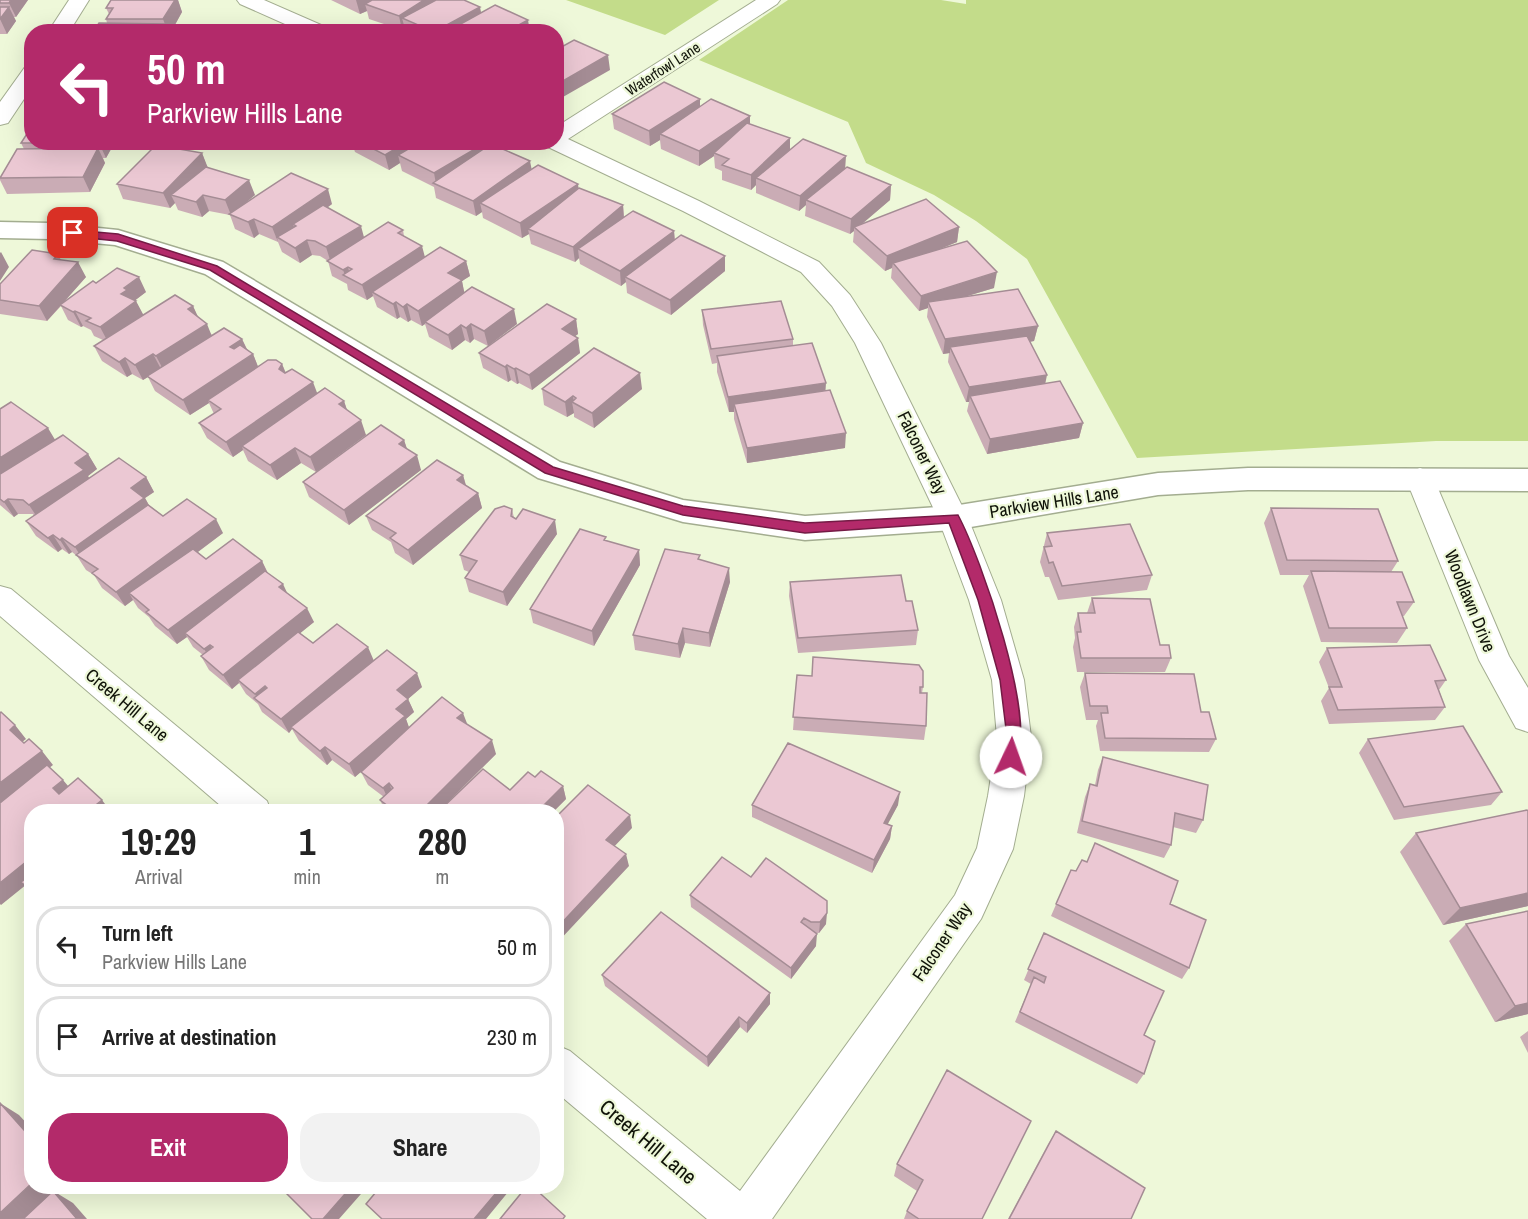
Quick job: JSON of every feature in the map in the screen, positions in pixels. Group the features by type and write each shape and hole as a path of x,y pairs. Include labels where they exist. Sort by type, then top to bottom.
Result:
{"street":[{"path":"63,24 79,0"},
{"path":"248,0 303,24"},
{"name":"Waterfowl Lane","path":"564,132 770,0"},
{"path":"0,117 24,82"},
{"name":"Falconer Way","path":"564,146 691,206 810,267 841,301 868,343 953,518 985,600 1008,680 1014,737 995,849 968,907 746,1219"},
{"name":"Parkview Hills Lane","path":"0,230 50,231 118,238 214,268 549,470 683,511 805,528 953,518 1158,484 1248,479 1528,480"},
{"name":"Woodlawn Drive","path":"1420,480 1495,660 1528,718"},
{"name":"Creek Hill Lane","path":"0,598 245,804"},
{"name":"Creek Hill Lane","path":"564,1072 740,1219"}],"green space":[{"path":"566,0 719,0 665,35"},
{"path":"788,0 941,0 966,4 966,0 1528,0 1528,441 1436,441 1137,458 1027,259 976,221 934,195 866,163 848,122 699,60"}],"building":[{"path":"0,0 11,0 9,3 0,3"},
{"path":"111,0 175,0 163,19 106,19 113,8 106,8"},
{"path":"372,0 424,0 399,16 365,4"},
{"path":"436,0 464,0 480,7 449,24 416,24 402,18"},
{"path":"495,5 528,20 521,24 461,24"},
{"path":"0,7 9,7 0,19"},
{"path":"99,23 168,24 98,24"},
{"path":"574,40 608,55 564,80 564,46"},
{"path":"664,82 700,99 649,131 612,114"},
{"path":"711,99 750,116 699,151 660,134"},
{"path":"747,123 790,138 751,175 722,165 729,159 714,153"},
{"path":"803,139 846,156 800,196 756,178"},
{"path":"17,149 97,150 83,177 0,178"},
{"path":"151,150 185,150 202,153 163,193 117,184"},
{"path":"375,150 393,150 385,155"},
{"path":"406,150 473,150 434,173 398,155"},
{"path":"482,150 505,150 530,161 473,201 433,183"},
{"path":"538,165 578,184 520,223 480,203"},
{"path":"206,167 249,180 225,200 203,195 196,202 171,195"},
{"path":"847,167 891,185 851,219 806,200"},
{"path":"291,173 328,189 272,227 254,219 248,222 229,214"},
{"path":"579,188 623,205 573,247 528,229"},
{"path":"926,199 959,227 887,256 854,227"},
{"path":"323,205 361,226 326,247 315,241 307,240 295,248 277,237 296,226 293,224"},
{"path":"633,211 674,231 620,271 578,249"},
{"path":"388,222 403,230 398,233 422,246 362,285 343,275 352,269 348,267 343,270 327,261"},
{"path":"681,235 725,256 670,300 625,277"},
{"path":"967,241 997,272 921,296 893,263"},
{"path":"440,247 466,261 448,273 462,280 418,311 407,304 403,307 396,302 393,304 372,292"},
{"path":"32,250 58,254 54,259 78,262 39,306 0,300 0,284"},
{"path":"117,268 139,277 124,288 127,290 121,294 136,301 100,327 86,321 91,318 60,305 93,281 96,283"},
{"path":"472,287 514,309 484,331 471,324 466,328 461,325 448,335 425,322"},
{"path":"1018,289 1038,326 945,339 928,302"},
{"path":"175,295 193,306 188,309 207,324 156,356 153,354 135,365 125,358 119,362 94,346"},
{"path":"781,301 793,339 711,349 702,310"},
{"path":"547,304 576,319 562,329 578,338 529,375 507,365 505,367 479,353"},
{"path":"224,328 242,339 230,347 234,349 240,345 253,354 183,400 147,376"},
{"path":"1027,336 1047,375 969,387 950,347"},
{"path":"812,343 826,383 728,397 717,356"},
{"path":"594,348 640,373 592,413 572,402 576,398 573,396 565,402 542,389"},
{"path":"268,360 276,360 282,364 279,369 285,373 292,369 313,382 226,442 199,423 221,409 208,400"},
{"path":"1060,381 1083,423 990,439 970,396"},
{"path":"325,388 344,401 339,404 361,420 310,457 295,448 270,465 242,446"},
{"path":"830,390 846,433 747,448 734,404"},
{"path":"11,402 48,428 0,458 0,409"},
{"path":"381,425 404,440 399,444 417,455 344,510 303,482"},
{"path":"63,435 88,454 75,463 84,470 29,505 23,500 8,499 4,502 0,499 0,474"},
{"path":"119,458 146,477 131,488 144,498 75,547 53,535 48,538 26,521"},
{"path":"437,460 463,475 457,480 478,493 408,550 390,538 396,533 366,516"},
{"path":"187,499 216,519 116,592 92,573 98,569 76,555 148,505 163,516"},
{"path":"504,506 512,509 511,516 516,519 523,509 555,520 503,592 465,578 477,561 460,555 495,509"},
{"path":"1271,508 1378,509 1398,561 1287,560"},
{"path":"1130,524 1152,575 1062,586 1053,562 1049,563 1044,547 1052,546 1047,533"},
{"path":"580,529 606,537 604,540 639,550 592,631 530,609"},
{"path":"233,539 262,561 168,630 146,612 149,610 129,593 193,549 206,559"},
{"path":"665,549 700,555 698,559 729,568 709,633 683,628 678,644 633,635"},
{"path":"265,571 283,584 279,587 307,608 223,675 201,656 213,647 210,645 204,649 185,633"},
{"path":"1311,571 1402,572 1414,602 1397,602 1407,628 1329,628"},
{"path":"901,575 906,601 912,601 918,630 798,638 790,582"},
{"path":"1092,598 1150,599 1160,645 1169,645 1171,658 1081,658 1077,632 1081,632 1078,613 1095,613"},
{"path":"337,624 368,647 281,719 254,698 267,688 265,686 255,694 238,680 298,632 313,643"},
{"path":"1430,645 1446,680 1435,681 1445,707 1338,710 1329,687 1342,687 1327,648"},
{"path":"387,650 417,673 397,690 408,699 396,709 405,716 349,764 325,747 320,751 291,727"},
{"path":"813,657 919,665 923,671 923,687 920,687 920,693 927,693 926,726 793,717 797,675 812,676"},
{"path":"1085,673 1194,674 1201,712 1209,712 1216,739 1105,738 1101,713 1108,713 1107,706 1090,706"},
{"path":"442,697 463,713 457,718 492,740 428,804 385,804 380,800 393,788 389,783 383,788 361,772"},
{"path":"0,713 15,725 10,730 24,743 29,739 42,751 0,783"},
{"path":"1463,726 1502,792 1404,807 1368,739"},
{"path":"788,743 900,792 884,823 892,826 874,860 752,805"},
{"path":"1103,757 1208,785 1203,820 1175,813 1171,845 1082,821 1090,784 1097,786"},
{"path":"47,765 63,780 53,788 59,794 78,778 102,800 97,804 24,804 24,864 0,883 0,803"},
{"path":"483,769 510,790 528,772 535,777 541,771 563,786 545,804 446,804"},
{"path":"588,785 630,815 606,840 626,854 564,920 564,809"},
{"path":"1527,810 1528,893 1460,908 1416,833"},
{"path":"1095,843 1178,881 1170,904 1206,920 1189,968 1056,904 1071,870 1076,871 1082,860 1087,862"},
{"path":"722,857 751,877 766,858 827,901 827,913 820,922 811,922 804,918 801,922 817,934 791,968 690,895"},
{"path":"1528,911 1528,1003 1515,1006 1466,924"},
{"path":"661,912 770,993 747,1023 739,1017 707,1057 602,975"},
{"path":"1044,933 1164,991 1144,1035 1155,1041 1144,1074 1020,1012 1034,977 1044,983 1046,977 1028,969"},
{"path":"947,1070 1031,1121 982,1219 919,1219 907,1211 923,1180 897,1164"},
{"path":"0,1103 24,1130 24,1190 0,1213"},
{"path":"1056,1131 1145,1188 1131,1219 1009,1219"},
{"path":"50,1194 56,1194 77,1219 23,1219"},
{"path":"287,1194 345,1194 323,1219 312,1219"},
{"path":"374,1194 495,1194 474,1219 382,1219 366,1204"},
{"path":"520,1194 541,1194 565,1216 563,1219 500,1219"}],"route":[{"path":"73,233 118,238 214,268 549,470 683,511 805,528 953,518 985,600 1008,680 1014,737 1011,757"}]}
